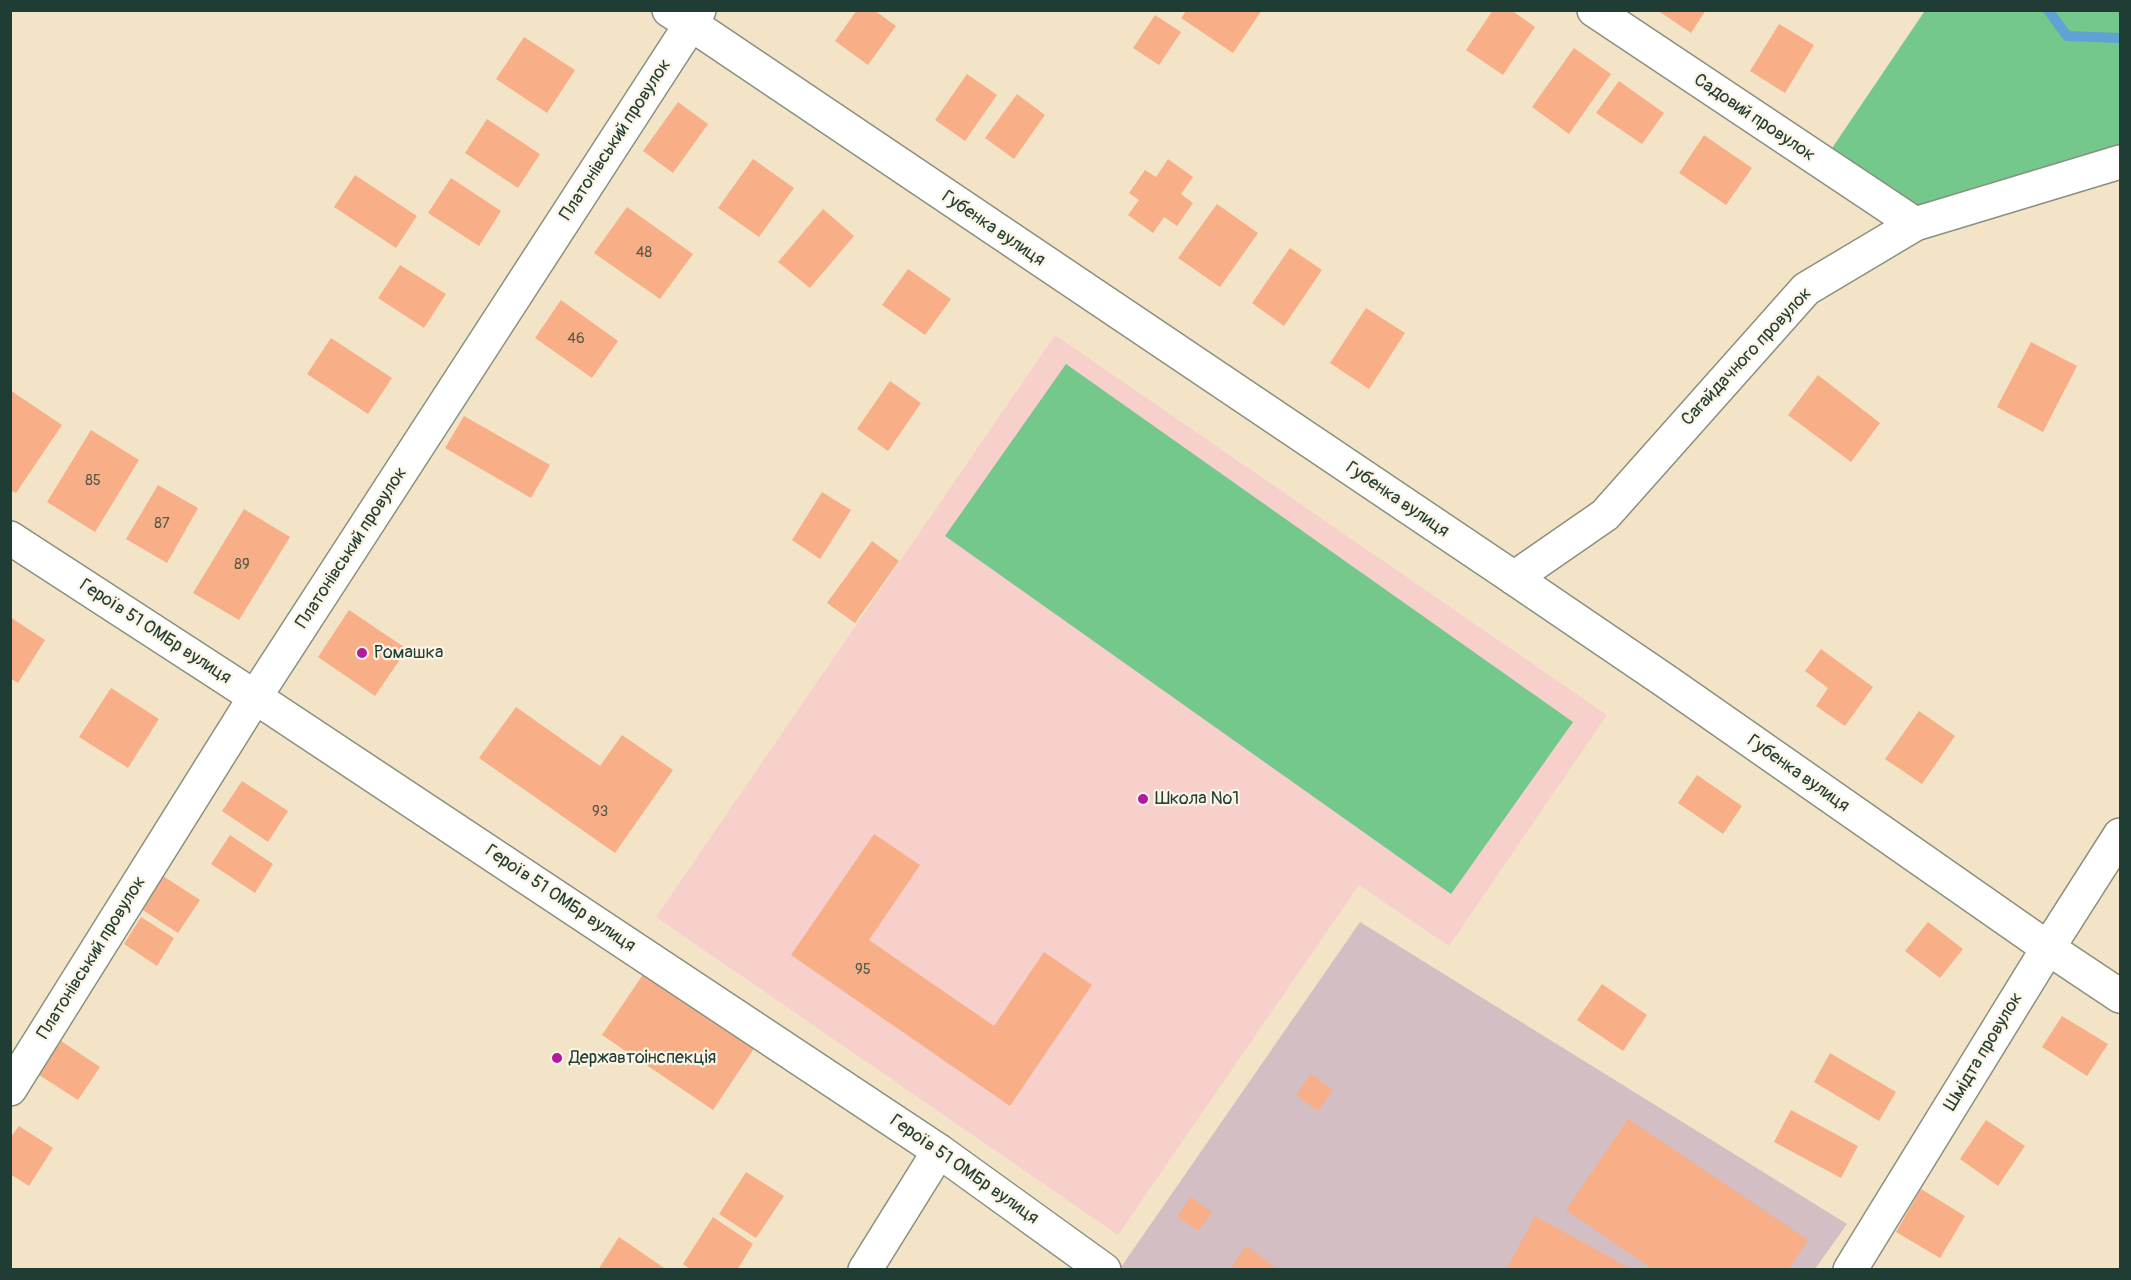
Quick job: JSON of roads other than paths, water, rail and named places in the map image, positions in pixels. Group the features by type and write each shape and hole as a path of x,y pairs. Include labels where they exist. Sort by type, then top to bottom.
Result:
{"street":[{"name":"Садовий провулок","path":"1594,10 1915,224"},
{"name":"Губенка вулиця","path":"686,15 1667,682 2048,948 2121,996"},
{"name":"Платонівський провулок","path":"10,1089 686,15"},
{"name":"Сагайдачного провулок","path":"1514,578 1605,515 1806,289 1915,224 2121,162"},
{"name":"Героїв 51 ОМБр вулиця","path":"10,538 255,697 939,1151 1104,1269"},
{"name":"Шмідта провулок","path":"1850,1269 2048,948 2121,835"},
{"path":"865,1269 939,1151"}],"waterway":[{"path":"2048,10 2067,36 2120,38"}],"place":[{"name":"Ромашка","path":"362,653"},
{"name":"Школа №1","path":"1143,799"},
{"name":"Державтоінспекція","path":"557,1058"}]}
